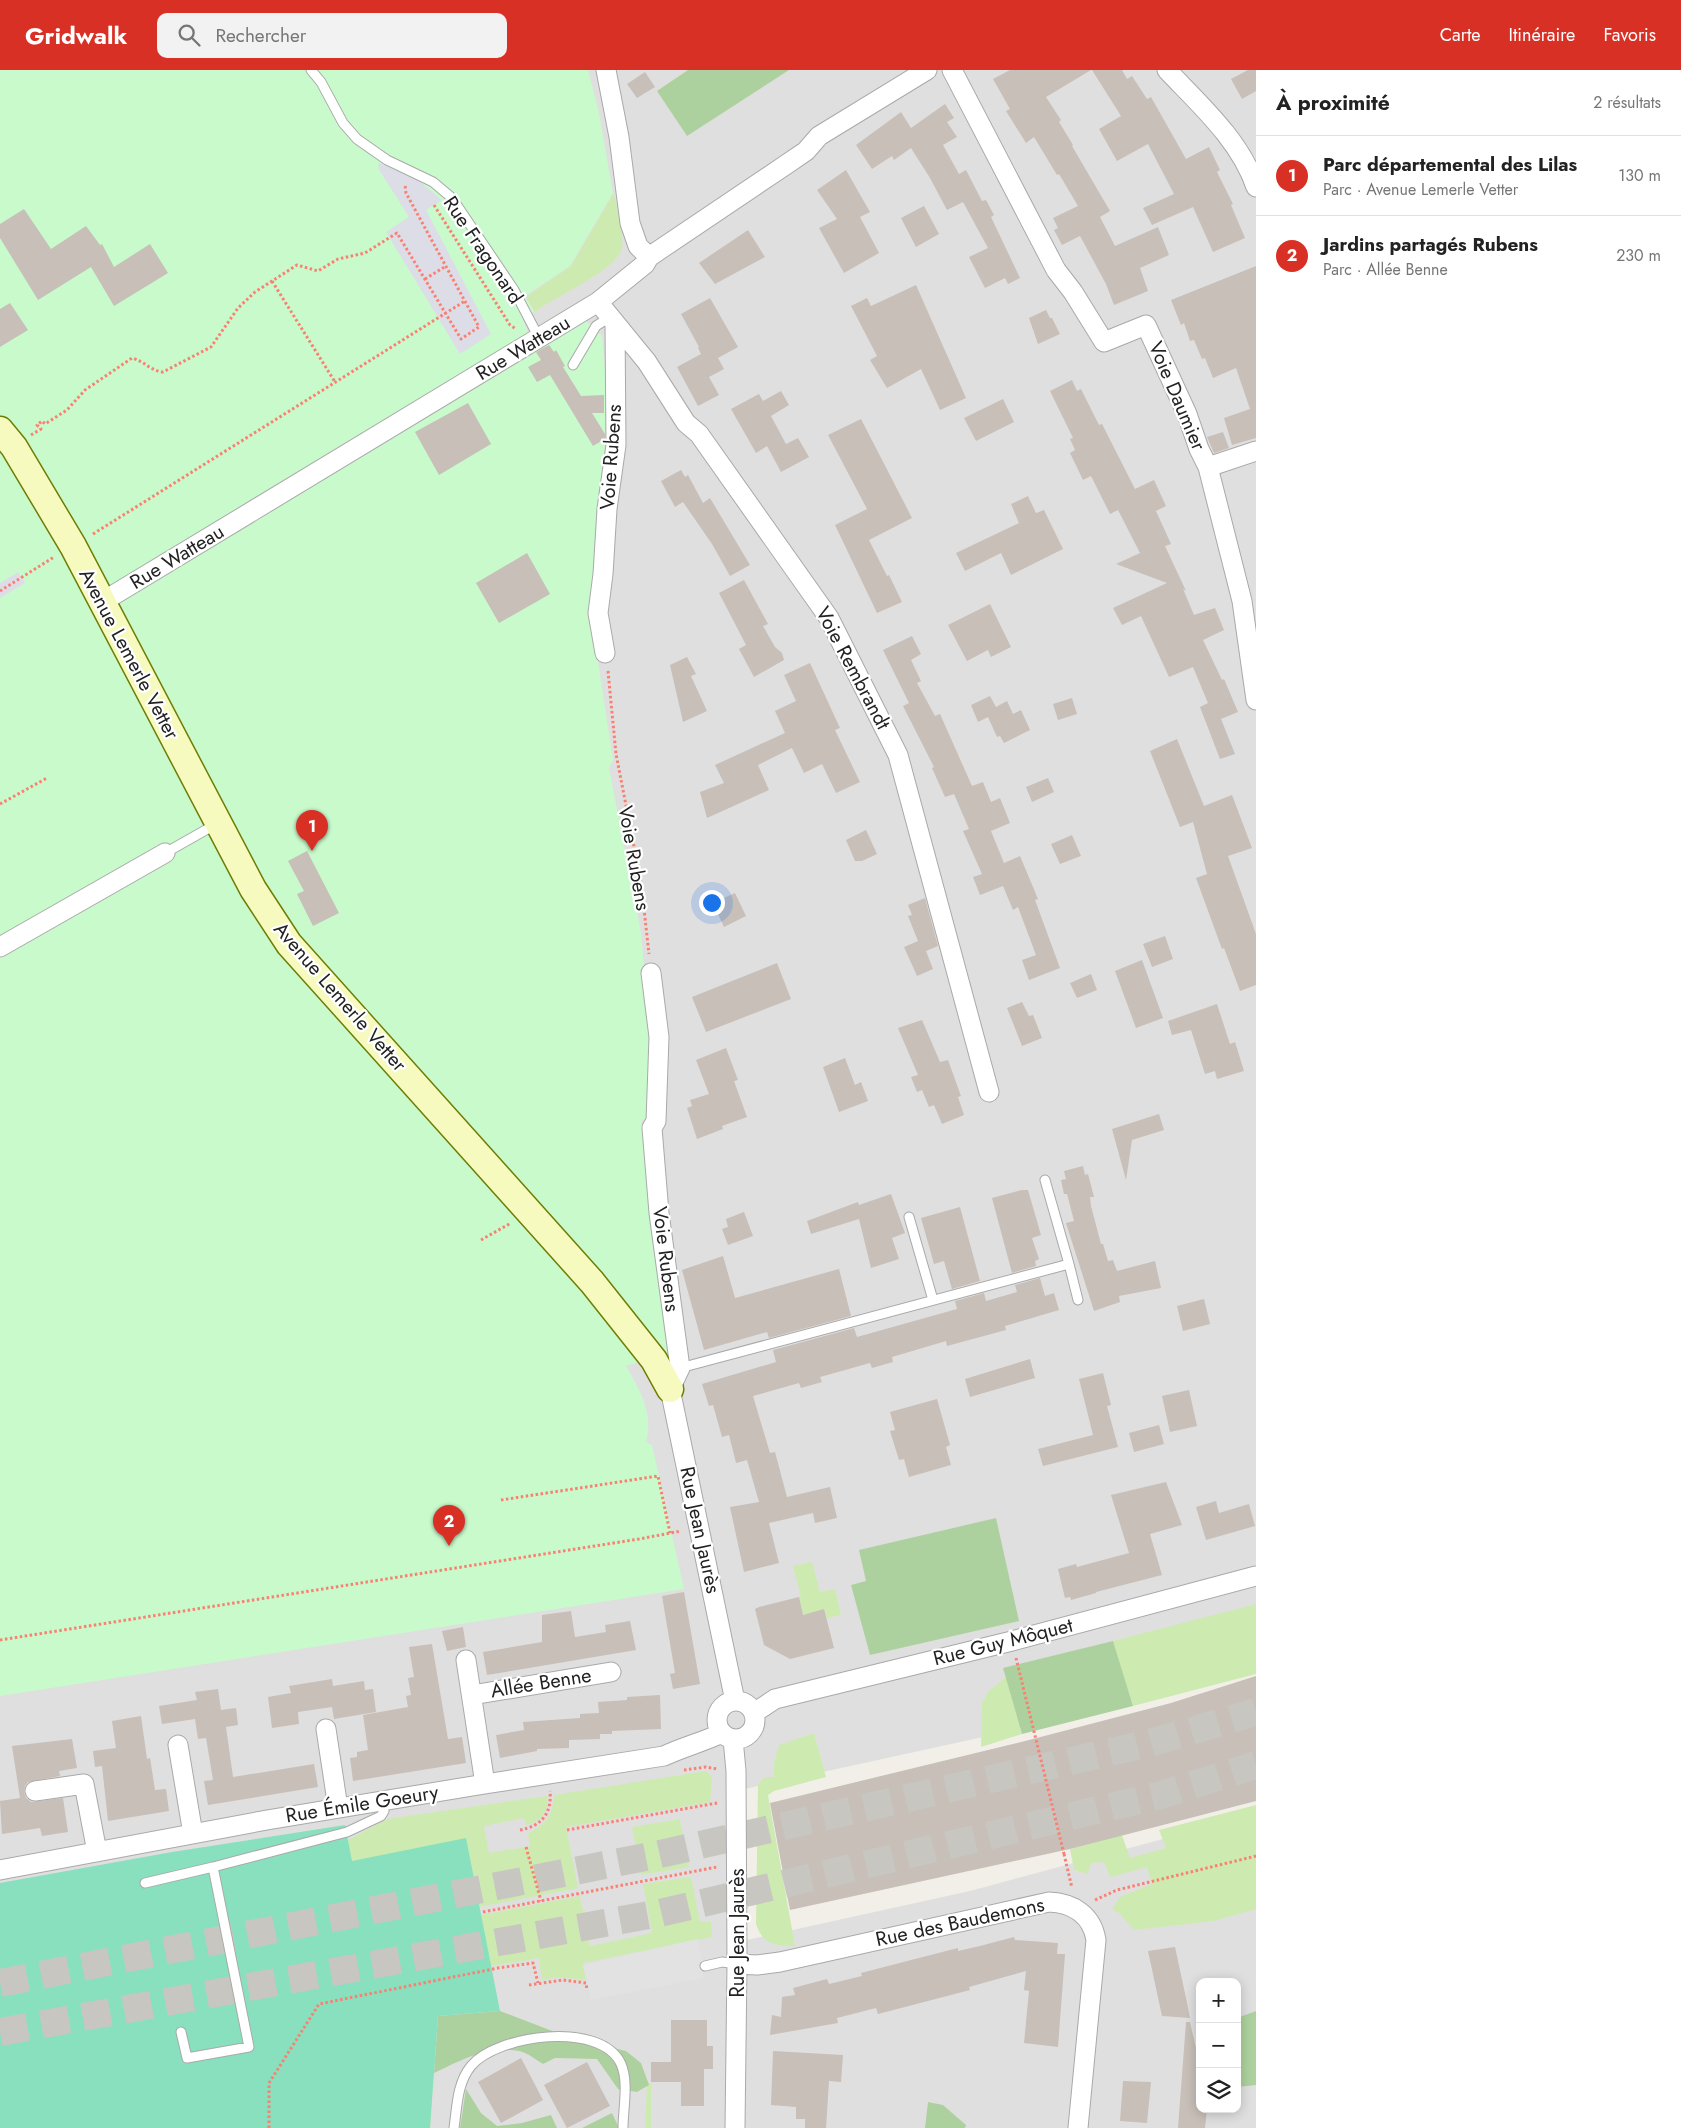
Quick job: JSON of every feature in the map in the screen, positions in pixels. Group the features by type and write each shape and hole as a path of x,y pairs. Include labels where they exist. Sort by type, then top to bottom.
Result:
{"street":[{"path":"606,70 619,137 630,223 638,246 649,257"},
{"name":"Rue Watteau","path":"102,602 518,350 540,339 598,302 645,264 649,257 787,164 836,125 926,70"},
{"name":"Voie Daumier","path":"952,70 1056,270 1073,292 1104,342 1146,325 1187,414 1199,448 1208,466 1242,601 1256,700"},
{"path":"1167,70 1226,132 1250,170 1256,187"},
{"name":"Voie Rembrandt","path":"598,302 647,362 686,424 699,434 829,618 898,755 989,1092"},
{"name":"Voie Rubens","path":"605,653 598,613 603,574 607,509 616,445 613,321"},
{"name":"Avenue Lemerle Vetter","path":"0,430 24,463 73,546 253,889 289,944 592,1282 654,1360 675,1378"},
{"path":"1208,466 1256,451"},
{"path":"0,947 165,853"},
{"name":"Voie Rubens","path":"651,973 659,1038 656,1121 652,1128 675,1378"},
{"name":"Rue Jean Jaurès","path":"675,1378 734,1701"},
{"name":"Rue Guy Môquet","path":"754,1713 775,1699 1012,1641 1256,1576"},
{"name":"Allée Benne","path":"466,1660 485,1784"},
{"name":"Allée Benne","path":"472,1695 611,1672"},
{"path":"734,1701 746,1704 754,1713 755,1720 751,1732 740,1739 728,1736 717,1722 717,1716 723,1706 734,1701"},
{"path":"326,1728 338,1808"},
{"name":"Rue Jean Jaurès","path":"728,1736 736,1771 738,1964 735,2128"},
{"name":"Rue Émile Goeury","path":"0,1870 338,1808 664,1756 686,1746 728,1736"},
{"path":"178,1744 192,1834"},
{"path":"35,1791 84,1784 97,1852"},
{"name":"Rue des Baudemons","path":"738,1964 757,1965 780,1962 1049,1902 1062,1903 1076,1908"},
{"path":"1076,1908 1090,1922 1095,1931 1096,1940 1078,2128"}],"lane":[{"name":"Rue Fragonard","path":"311,70 321,82 343,122 357,139 387,160 433,182 452,198 514,290 540,339"},
{"path":"573,365 596,326 613,321"},
{"path":"165,853 218,823"},
{"path":"1045,1180 1078,1300"},
{"path":"909,1217 933,1300"},
{"path":"675,1378 933,1300 1069,1264"},
{"path":"145,1883 347,1832 381,1816 384,1811 382,1801"},
{"path":"181,2032 186,2058 249,2047 213,1867"},
{"path":"705,1966 722,1962 738,1964"},
{"path":"454,2128 462,2082 471,2066 482,2057 511,2043 578,2037 598,2042 611,2052 621,2064 624,2081 623,2128"}],"path":[{"path":"29,437 41,429 37,425 42,421 45,424 67,410 85,390 132,358 157,371 163,372 211,347 238,308 255,292 297,265 318,271 338,259 365,254 397,233 461,339 479,327 406,193 403,167"},
{"path":"434,205 510,325 516,330 511,337 518,350"},
{"path":"425,279 446,266"},
{"path":"272,281 335,382"},
{"path":"90,536 465,301"},
{"path":"0,591 57,555"},
{"name":"Voie Rubens","path":"605,653 616,754 641,882 651,973"},
{"path":"0,804 48,778"},
{"path":"481,1240 509,1225"},
{"path":"0,1640 640,1539 672,1532 658,1476 501,1500"},
{"path":"1012,1641 1072,1884"},
{"path":"520,1830 542,1822 549,1813 550,1791"},
{"path":"567,1830 720,1802"},
{"path":"526,1847 541,1900"},
{"path":"1076,1908 1117,1890 1256,1856"},
{"path":"483,1912 720,1867"},
{"path":"270,2128 269,2083 319,2004 498,1968 533,1963 538,1983"},
{"path":"529,1985 562,1980 586,1983 587,1990"}],"shaded area":[{"path":"0,70 1256,70 1256,1665 997,1734 745,1789 747,1940 970,1891 1256,1814 1256,2128 0,2128"},
{"path":"379,163 419,181 442,200 426,210 491,334 460,354 386,232 409,217 378,168"},
{"path":"18,572 25,583 0,598 0,583"},
{"path":"698,1939 704,1978 591,2000 583,1965"}],"green space":[{"path":"0,70 588,70 599,113 613,193 570,266 525,296 534,312 523,320 535,350 585,320 602,336 611,435 599,497 591,616 613,760 609,768 641,933 652,1057 647,1118 641,1121 674,1351 626,1366 641,1393 647,1412 648,1432 646,1442 652,1445 684,1589 0,1696"},
{"path":"688,70 789,70 687,136 657,91"},
{"path":"614,193 621,223 622,239 621,251 616,259 595,276 535,312 526,297 571,266"},
{"path":"996,1518 1019,1621 870,1655 851,1585 866,1581 859,1550"},
{"path":"812,1562 820,1592 835,1589 841,1615 826,1618 824,1610 803,1615 799,1597 801,1596 793,1566"},
{"path":"1256,1604 1256,1674 1133,1706 1113,1641"},
{"path":"1113,1641 1133,1706 1022,1734 1003,1668"},
{"path":"1006,1677 1022,1734 981,1747 982,1703 989,1691"},
{"path":"814,1733 826,1777 774,1791 768,1795 795,1946 781,1946 766,1940 756,1924 758,1784 765,1777 774,1777 774,1763 779,1745"},
{"path":"706,1771 712,1777 710,1802 566,1827 578,1888 479,1907 481,1915 580,1896 590,1946 652,1933 643,1884 691,1877 700,1922 711,1922 712,1937 583,1963 586,1980 559,1977 542,1980 539,1958 491,1966 492,1971 314,2007 435,2052 430,2128 166,2128 234,1869 348,1840 387,1819 547,1796 547,1807 543,1815 532,1823 526,1825 524,1818 484,1826 489,1853 526,1847 530,1846 528,1834 540,1826 550,1814 554,1795"},
{"path":"1256,1805 1256,1909 1213,1921 1134,1930 1119,1913 1112,1909 1120,1897 1152,1884 1147,1867 1110,1877 1104,1862 1091,1863 1088,1874 1074,1870 1070,1849 1122,1835 1130,1858 1166,1848 1159,1830"},
{"path":"680,1819 689,1867 641,1875 632,1827"},
{"path":"345,1825 352,1861 466,1838 500,2011 438,2016 430,2128 0,2128 0,1883 172,1852"},
{"path":"500,2011 568,2037 626,2051 641,2063 649,2085 637,2092 618,2089 597,2059 555,2058 543,2064 525,2053 508,2050 496,2050 475,2055 434,2073 438,2016"},
{"path":"1256,2011 1256,2085 1241,2087 1241,2017"},
{"path":"628,2083 651,2083 651,2128 645,2128 647,2087 628,2087"},
{"path":"466,2089 481,2113 497,2126 522,2123 551,2115 557,2128 460,2128"},
{"path":"928,2102 943,2105 966,2125 965,2128 925,2128"},
{"path":"612,2113 619,2128 582,2128"}],"building":[{"path":"1010,70 1091,70 1046,97 1061,120 1059,122 1110,211 1100,217 1115,246 1158,227 1169,255 1140,268 1148,291 1114,305 1106,284 1080,236 1062,245 1054,230 1058,228 1053,218 1078,206 1034,137 1026,143 1006,111 1010,109 993,79"},
{"path":"1092,70 1122,70 1127,79 1132,76 1147,99 1151,97 1186,159 1209,147 1220,170 1217,172 1233,204 1231,205 1245,238 1213,252 1193,207 1152,225 1143,208 1174,194 1148,144 1117,161 1099,129 1121,116"},
{"path":"1248,70 1256,70 1256,91 1242,99 1231,79"},
{"path":"645,72 655,87 637,98 627,84"},
{"path":"945,104 954,118 947,122 957,137 943,145 959,174 966,170 982,201 986,200 994,215 991,217 1020,278 1008,284 1005,278 985,288 969,257 988,248 963,202 947,210 911,148 894,160 892,156 872,169 856,145 901,112 911,128"},
{"path":"846,170 870,212 860,217 879,253 844,273 819,228 837,219 817,190"},
{"path":"924,206 939,234 916,247 901,218"},
{"path":"24,209 51,249 86,226 100,245 102,244 114,267 150,244 168,273 114,306 91,267 38,300 0,238 0,224"},
{"path":"748,230 765,257 715,284 699,263"},
{"path":"1256,266 1256,438 1232,445 1224,418 1250,409 1236,368 1213,378 1205,358 1202,359 1194,340 1190,341 1184,323 1181,325 1171,300"},
{"path":"916,285 966,398 940,410 921,369 887,388 870,360 877,356 851,306 867,298 871,306"},
{"path":"710,298 738,347 718,358 724,369 709,377 719,395 698,406 677,367 701,354 681,314"},
{"path":"10,303 28,330 0,347 0,309"},
{"path":"1046,310 1060,334 1038,344 1029,318"},
{"path":"549,345 554,352 556,350 565,366 563,367 581,396 604,395 604,413 592,413 605,434 605,439 593,446 550,375 537,382 528,367 541,360 536,352"},
{"path":"1072,380 1077,391 1081,389 1099,425 1102,424 1135,489 1154,480 1166,506 1156,511 1171,544 1165,546 1186,591 1183,589 1194,615 1215,608 1224,630 1203,640 1222,680 1224,679 1238,712 1221,719 1235,754 1220,759 1200,707 1208,703 1193,667 1169,677 1141,616 1122,625 1113,608 1167,583 1116,564 1140,553 1118,510 1110,514 1091,476 1083,480 1070,453 1075,450 1070,439 1073,438 1050,391"},
{"path":"781,391 789,405 771,416 786,444 798,438 809,457 781,472 767,446 756,453 731,409 759,394 763,401"},
{"path":"1003,399 1014,422 976,441 964,418"},
{"path":"468,403 491,444 439,475 415,432"},
{"path":"861,419 912,518 869,540 902,602 877,613 835,525 867,509 828,435"},
{"path":"1223,432 1229,448 1214,453 1207,437"},
{"path":"681,470 685,477 688,475 703,503 710,498 750,565 730,576 712,544 683,502 675,507 661,481"},
{"path":"1028,496 1036,513 1044,510 1063,549 1011,575 1001,553 965,571 956,553 1019,523 1011,504"},
{"path":"527,553 550,594 499,623 476,583"},
{"path":"744,580 768,624 763,626 775,647 782,653 784,660 754,677 739,649 746,645 719,593"},
{"path":"990,604 1011,647 991,657 988,650 967,661 948,625"},
{"path":"912,636 921,654 911,660 921,681 917,683 935,716 940,714 972,786 983,782 991,802 1000,798 1010,823 991,831 1004,863 1020,856 1038,899 1035,900 1060,968 1029,980 1022,960 1036,955 1018,907 1013,910 1003,886 980,895 973,877 982,874 963,831 969,829 954,794 945,797 932,768 934,767 903,706 909,703 883,650"},
{"path":"687,657 696,674 691,676 707,711 683,722 670,665"},
{"path":"810,663 840,728 835,730 860,782 836,793 822,764 804,773 792,748 758,765 769,790 707,818 700,792 724,783 715,765 785,733 775,711 796,701 784,675"},
{"path":"990,696 996,707 1007,701 1013,714 1021,710 1030,730 1004,743 1000,736 997,737 988,717 978,722 971,705"},
{"path":"1072,698 1077,714 1058,720 1053,704"},
{"path":"1177,739 1204,806 1232,795 1252,848 1228,856 1256,934 1256,985 1240,991 1224,948 1222,949 1196,878 1207,874 1193,822 1180,827 1150,751"},
{"path":"1048,778 1054,792 1032,802 1026,787"},
{"path":"866,830 877,854 862,861 855,861 846,840"},
{"path":"1072,835 1081,856 1060,864 1051,844"},
{"path":"307,851 339,913 313,926 297,894 304,891 288,861"},
{"path":"735,893 746,916 724,927 713,903"},
{"path":"925,898 938,946 926,951 933,969 917,976 904,947 918,941 908,916 912,915 908,905"},
{"path":"1165,936 1173,959 1152,967 1143,944"},
{"path":"1142,960 1163,1018 1136,1028 1115,971"},
{"path":"777,963 791,999 706,1032 692,997"},
{"path":"1091,974 1097,990 1077,998 1070,983"},
{"path":"1022,1002 1029,1016 1033,1015 1042,1038 1022,1046 1007,1008"},
{"path":"1217,1004 1230,1044 1235,1042 1244,1071 1217,1079 1215,1071 1205,1074 1191,1030 1172,1035 1168,1021"},
{"path":"922,1020 940,1062 948,1060 961,1096 958,1097 964,1115 942,1124 934,1105 929,1107 922,1090 917,1092 911,1077 918,1075 898,1028"},
{"path":"726,1048 738,1080 734,1081 747,1117 722,1126 723,1129 697,1139 687,1108 692,1106 690,1100 709,1094 696,1060"},
{"path":"845,1058 855,1085 861,1082 868,1101 839,1112 823,1067"},
{"path":"1159,1114 1164,1130 1132,1140 1126,1180 1112,1129"},
{"path":"1083,1166 1085,1175 1088,1174 1094,1197 1090,1197 1091,1206 1101,1244 1103,1244 1108,1261 1113,1260 1117,1271 1155,1261 1161,1288 1119,1296 1120,1302 1094,1311 1066,1223 1074,1221 1061,1180 1066,1179 1064,1171"},
{"path":"1028,1190 1041,1235 1032,1238 1039,1259 1035,1261 1036,1266 1012,1273 992,1198"},
{"path":"891,1194 905,1233 892,1238 899,1259 871,1268 859,1219 811,1234 807,1221 858,1202 859,1205"},
{"path":"960,1207 980,1281 952,1289 944,1261 934,1264 921,1218"},
{"path":"744,1212 753,1236 728,1245 722,1229 728,1227 726,1219"},
{"path":"723,1256 735,1298 839,1269 851,1316 769,1338 767,1332 704,1350 682,1270"},
{"path":"1040,1278 1045,1296 1054,1293 1059,1310 1005,1326 1006,1330 947,1346 946,1341 892,1357 893,1362 872,1368 870,1363 820,1377 822,1382 801,1388 799,1383 753,1396 770,1453 775,1452 787,1497 830,1487 837,1518 815,1523 813,1513 769,1523 779,1563 744,1572 730,1507 759,1502 747,1460 736,1463 729,1435 722,1437 713,1405 709,1406 702,1384 776,1362 773,1350 854,1328 857,1337 957,1309 955,1301 984,1293 986,1301 1017,1292 1015,1285"},
{"path":"1204,1299 1210,1324 1183,1331 1177,1306"},
{"path":"1030,1359 1035,1378 970,1397 965,1379"},
{"path":"1103,1373 1111,1405 1107,1406 1118,1447 1043,1466 1038,1449 1093,1435 1079,1379"},
{"path":"1189,1390 1197,1426 1170,1432 1162,1396"},
{"path":"937,1399 950,1445 946,1447 951,1465 909,1477 904,1459 899,1460 890,1431 895,1430 890,1412"},
{"path":"1159,1425 1164,1444 1134,1452 1129,1433"},
{"path":"1166,1482 1182,1525 1150,1534 1162,1575 1071,1600 1070,1597 1065,1598 1058,1569 1076,1564 1077,1567 1129,1553 1111,1495"},
{"path":"1216,1501 1219,1513 1249,1504 1255,1526 1206,1540 1196,1507"},
{"path":"684,1592 700,1684 673,1689 670,1674 675,1673 662,1596"},
{"path":"799,1597 803,1615 824,1609 834,1648 790,1659 764,1645 755,1609"},
{"path":"571,1611 575,1637 606,1632 605,1625 630,1621 636,1650 487,1675 483,1652 542,1642 542,1615"},
{"path":"463,1627 466,1647 447,1651 442,1631"},
{"path":"432,1644 448,1739 462,1737 466,1763 353,1781 350,1758 357,1757 357,1752 368,1750 363,1715 408,1707 406,1696 411,1695 408,1678 414,1677 409,1647"},
{"path":"1256,1676 1256,1801 1070,1849 790,1910 770,1803 1029,1740 1171,1703"},
{"path":"332,1679 333,1686 364,1681 365,1690 373,1689 376,1712 334,1719 332,1707 298,1712 299,1724 272,1728 268,1697 291,1693 289,1686"},
{"path":"218,1689 221,1710 236,1708 238,1725 226,1727 233,1777 314,1764 318,1787 208,1805 204,1781 213,1780 206,1738 198,1739 195,1719 162,1724 159,1706 197,1700 195,1692"},
{"path":"660,1695 661,1729 612,1731 612,1734 600,1734 600,1739 569,1740 569,1748 537,1749 537,1751 500,1758 496,1735 524,1730 523,1722 580,1718 580,1714 599,1713 598,1702 627,1700 627,1697"},
{"path":"141,1716 147,1759 150,1758 155,1790 166,1789 169,1811 108,1821 102,1766 95,1767 93,1751 116,1748 112,1721"},
{"path":"72,1739 77,1768 59,1771 60,1776 28,1782 24,1792 26,1798 31,1802 63,1798 68,1832 42,1836 40,1828 2,1834 0,1801 20,1798 12,1746"},
{"path":"1014,1937 1015,1940 1058,1943 1057,1954 1065,1954 1058,2047 1024,2043 1029,1991 1024,1990 1026,1971 969,1987 970,1990 878,2014 876,2008 837,2018 838,2023 770,2035 772,2015 781,2017 782,1997 795,1995 793,1988 827,1979 829,1984 862,1976 861,1973 958,1948 958,1951"},
{"path":"1175,1947 1190,2018 1162,2016 1148,1951"},
{"path":"671,2020 707,2020 707,2046 713,2046 713,2069 704,2069 704,2106 681,2106 681,2082 651,2082 651,2062 671,2062"},
{"path":"1186,2022 1190,2022 1196,2048 1196,2113 1207,2113 1205,2128 1178,2128"},
{"path":"773,2051 843,2055 841,2082 829,2081 826,2128 805,2128 805,2119 796,2119 796,2107 771,2105"},
{"path":"521,2058 543,2100 501,2123 478,2082"},
{"path":"587,2062 610,2106 567,2128 544,2085"},
{"path":"1123,2081 1151,2082 1147,2123 1120,2121"}],"tunnel":[{"path":"0,1983 656,1855 1150,1743 1256,1712"},
{"path":"0,2032 660,1913 1161,1795 1256,1765"}],"place":[{"name":"Parc départemental des Lilas","path":"312,851"},
{"name":"Jardins partagés Rubens","path":"449,1546"}]}
